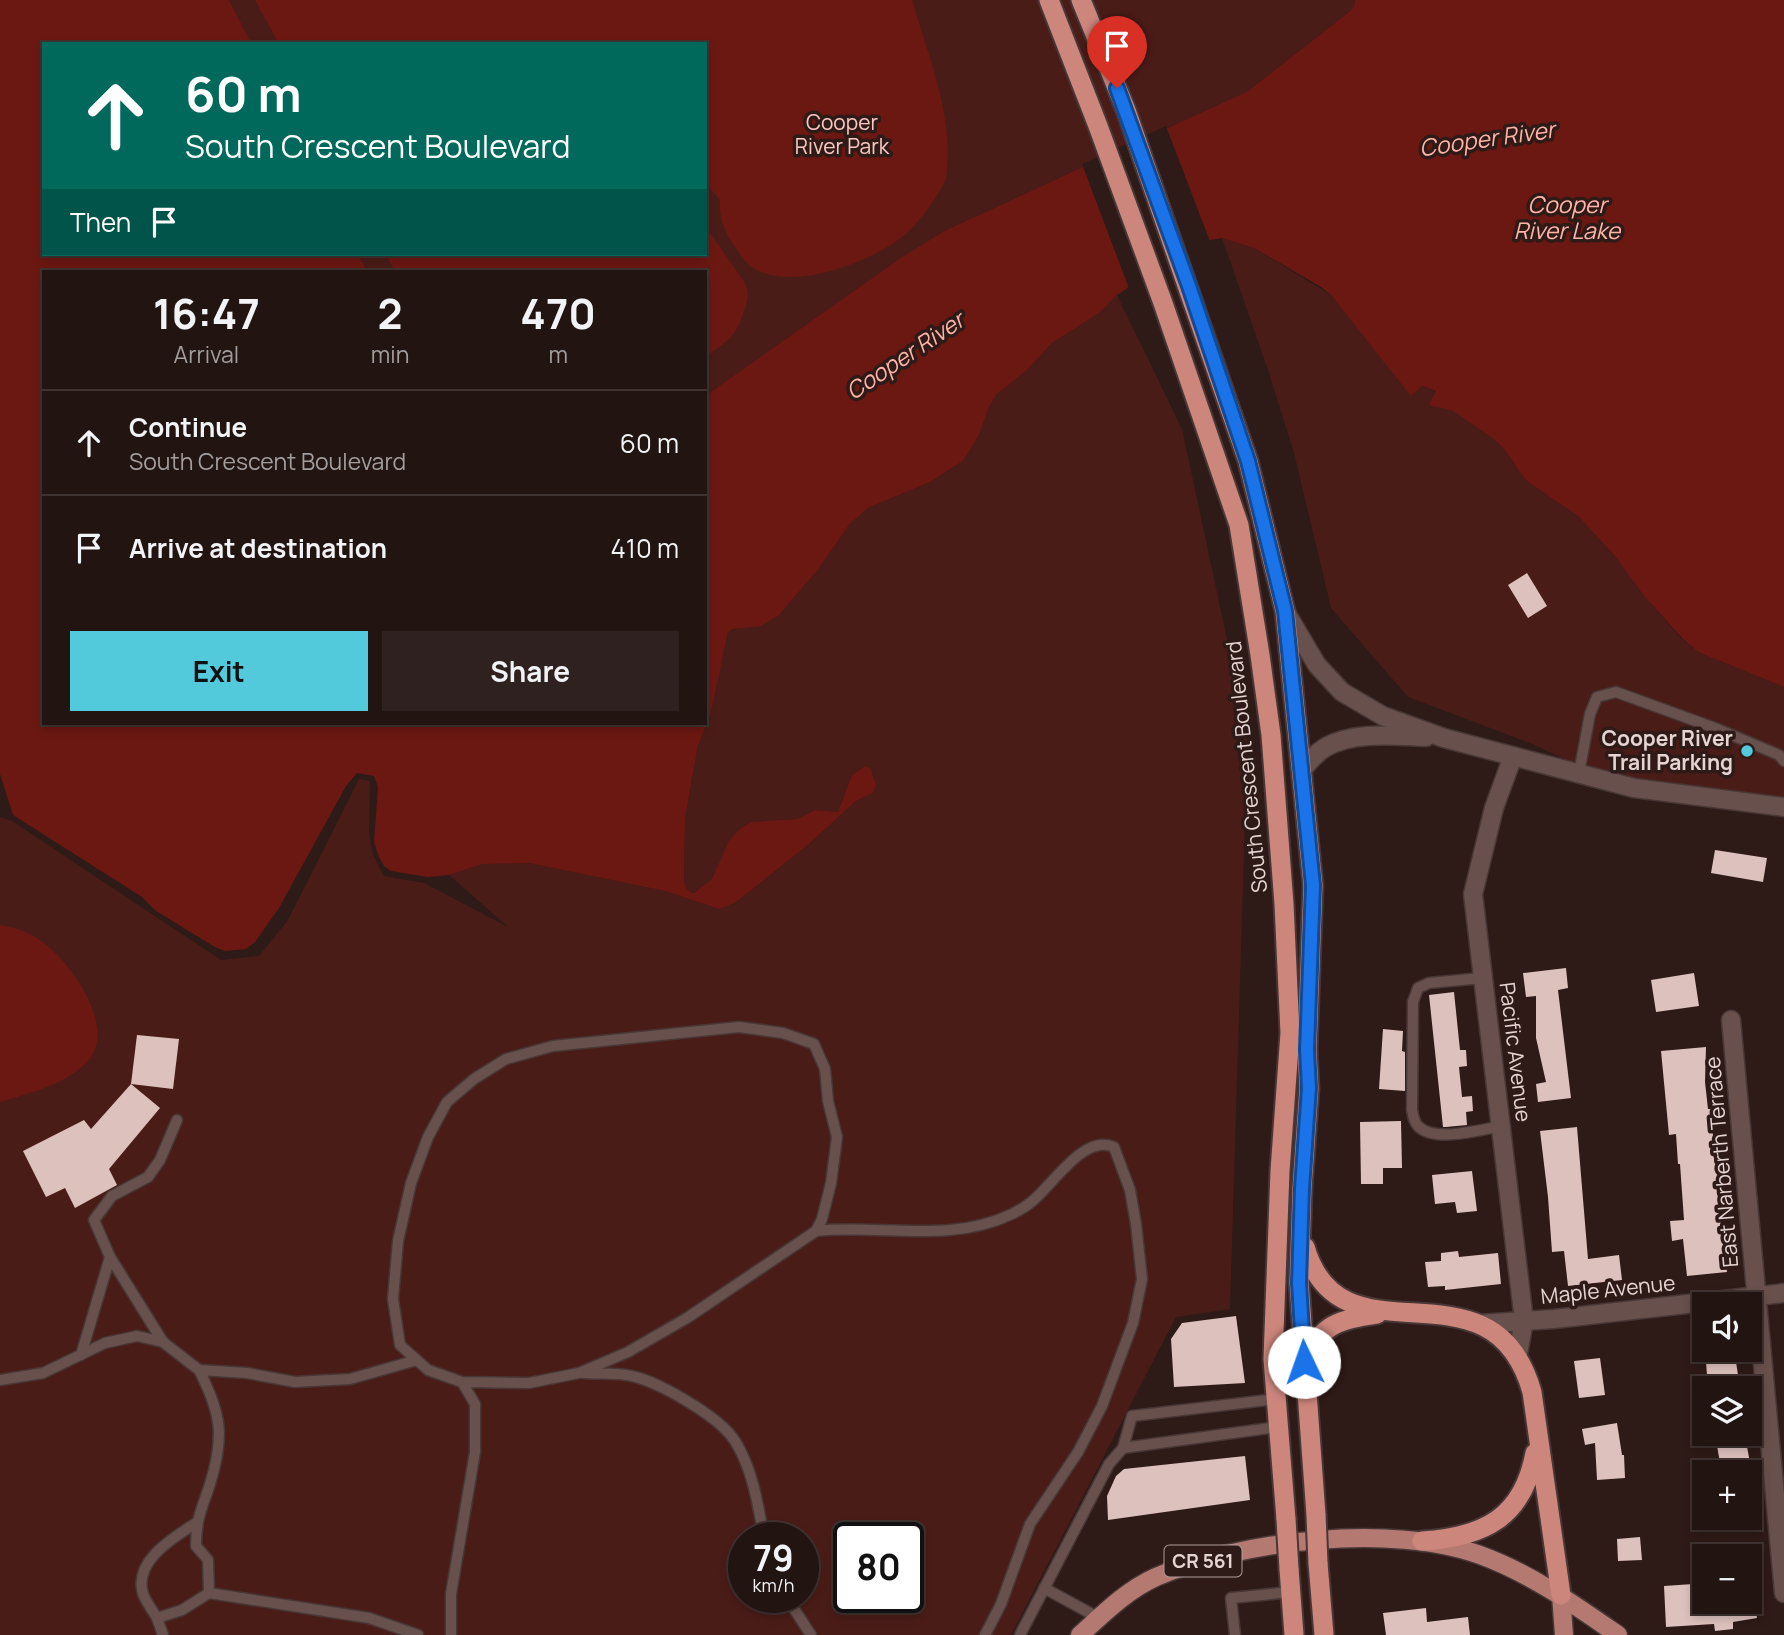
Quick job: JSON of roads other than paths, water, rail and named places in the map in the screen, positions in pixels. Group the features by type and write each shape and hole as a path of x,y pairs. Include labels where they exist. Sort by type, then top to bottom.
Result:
{"highway":[{"name":"South Crescent Boulevard","path":"1049,0 1163,303 1239,525 1271,735 1284,904 1290,1033 1281,1145 1273,1359 1294,1635"},
{"path":"1081,0 1126,110 1248,461 1285,611 1313,885 1307,1050 1309,1088 1299,1283 1324,1635"},
{"path":"1301,1233 1311,1265 1331,1293 1345,1302 1361,1307 1455,1317 1491,1329 1510,1346 1525,1371 1532,1392 1561,1595"},
{"path":"1304,1362 1316,1338 1325,1330 1356,1317 1395,1311"},
{"path":"1422,1541 1463,1536 1485,1527 1506,1513 1524,1491 1532,1472 1538,1442"}],"main road":[{"name":"CR 561","path":"1080,1635 1132,1591 1154,1578 1223,1556 1262,1548 1346,1539 1403,1539 1480,1555 1561,1595 1618,1635"},
{"path":"1561,1595 1564,1635"}],"street":[{"path":"1285,611 1317,665 1342,692 1382,716 1444,738 1634,788 1784,807"},
{"path":"1302,770 1324,748 1341,740 1383,736 1444,738"},
{"name":"Pacific Avenue","path":"1513,756 1494,808 1472,894 1524,1321 1517,1359"},
{"name":"East Narberth Terrace","path":"1731,1020 1757,1292"},
{"name":"Maple Avenue","path":"1762,1295 1784,1293"},
{"name":"Maple Avenue","path":"1479,1324 1554,1320 1692,1304"},
{"name":"East Narberth Terrace","path":"1762,1351 1784,1593"}],"lane":[{"path":"1579,774 1590,714 1597,697 1616,692 1715,728 1779,755 1784,761"},
{"path":"1482,978 1429,983 1418,988 1413,1002 1412,1110 1415,1124 1427,1133 1447,1135 1501,1126"},
{"path":"739,1027 783,1033 814,1044 825,1069 828,1101 837,1137 831,1183 822,1219 816,1231 687,1318 628,1352 579,1373 528,1383 462,1382 428,1370 417,1360 400,1345 393,1299 398,1241 411,1183 428,1137 447,1101 474,1079 506,1059 554,1046 739,1027"},
{"path":"177,1120 160,1160 148,1177 112,1196 94,1220 110,1257 163,1342 199,1370 214,1400 220,1427 211,1481 196,1523 196,1546 208,1560 209,1592"},
{"path":"816,1231 871,1229 912,1232 947,1230 980,1224 1009,1215 1031,1203 1075,1157 1097,1146 1108,1144 1114,1147 1130,1190 1142,1279 1133,1323 1120,1364 1102,1406 1078,1452 1030,1524 1002,1604 985,1635"},
{"path":"81,1355 110,1257"},
{"path":"0,1380 43,1373 105,1343 136,1336 163,1342"},
{"path":"199,1370 247,1373 295,1382 350,1380 417,1360"},
{"path":"579,1373 629,1375 670,1392 703,1410 734,1438 748,1467 760,1522"},
{"path":"451,1635 451,1594 475,1452 475,1404 462,1382"},
{"path":"1020,1635 1109,1464 1123,1448 1132,1416 1276,1399"},
{"path":"1123,1448 1278,1427"},
{"path":"163,1635 158,1618 143,1594 142,1575 156,1551 196,1523"},
{"path":"1044,1588 1099,1618"},
{"path":"158,1618 182,1610 209,1592 369,1618 418,1635"},
{"path":"1235,1635 1231,1598 1291,1592"},
{"path":"797,1613 811,1635"}],"water":[{"name":"Cooper River Lake","path":"0,0 229,0 251,42 42,42 42,256 359,256 366,270 42,270 42,725 706,725 698,746 685,819 684,880 685,887 694,893 712,879 729,841 751,822 797,819 815,810 838,812 852,775 865,766 871,769 876,785 873,793 856,801 809,844 735,903 719,909 665,891 529,863 482,864 449,875 428,877 391,871 384,866 374,842 378,787 374,776 357,773 346,786 279,908 255,942 246,949 225,951 156,911 142,897 13,815 0,774"},
{"path":"255,0 912,0 943,110 948,155 946,177 934,200 918,221 884,249 830,271 791,277 773,275 753,268 743,258 723,225 720,200 707,185 707,42 278,42"},
{"name":"Cooper River Lake","path":"1355,0 1784,0 1784,687 1698,652 1644,596 1615,556 1578,516 1528,482 1495,440 1453,411 1429,405 1436,391 1422,386 1411,396 1331,295 1254,248 1222,238 1210,240 1180,253 1117,295 1099,313 1052,343 1028,369 996,395 979,435 963,461 930,482 868,508 849,525 817,571 779,615 761,626 728,632 707,722 707,395 902,257 944,231 1248,91 1349,12 1354,7"},
{"path":"707,225 745,283 748,297 734,333 707,356 707,270 394,270 386,256 707,256"},
{"path":"0,925 35,937 61,959 85,993 97,1031 96,1048 78,1070 46,1087 0,1102"}],"place":[{"name":"Cooper River Trail Parking","path":"1747,751"}],"park label":[{"name":"Cooper River Park","path":"842,135"}],"water label":[{"name":"Cooper River","path":"1487,139"},
{"name":"Cooper River","path":"905,356"}]}
